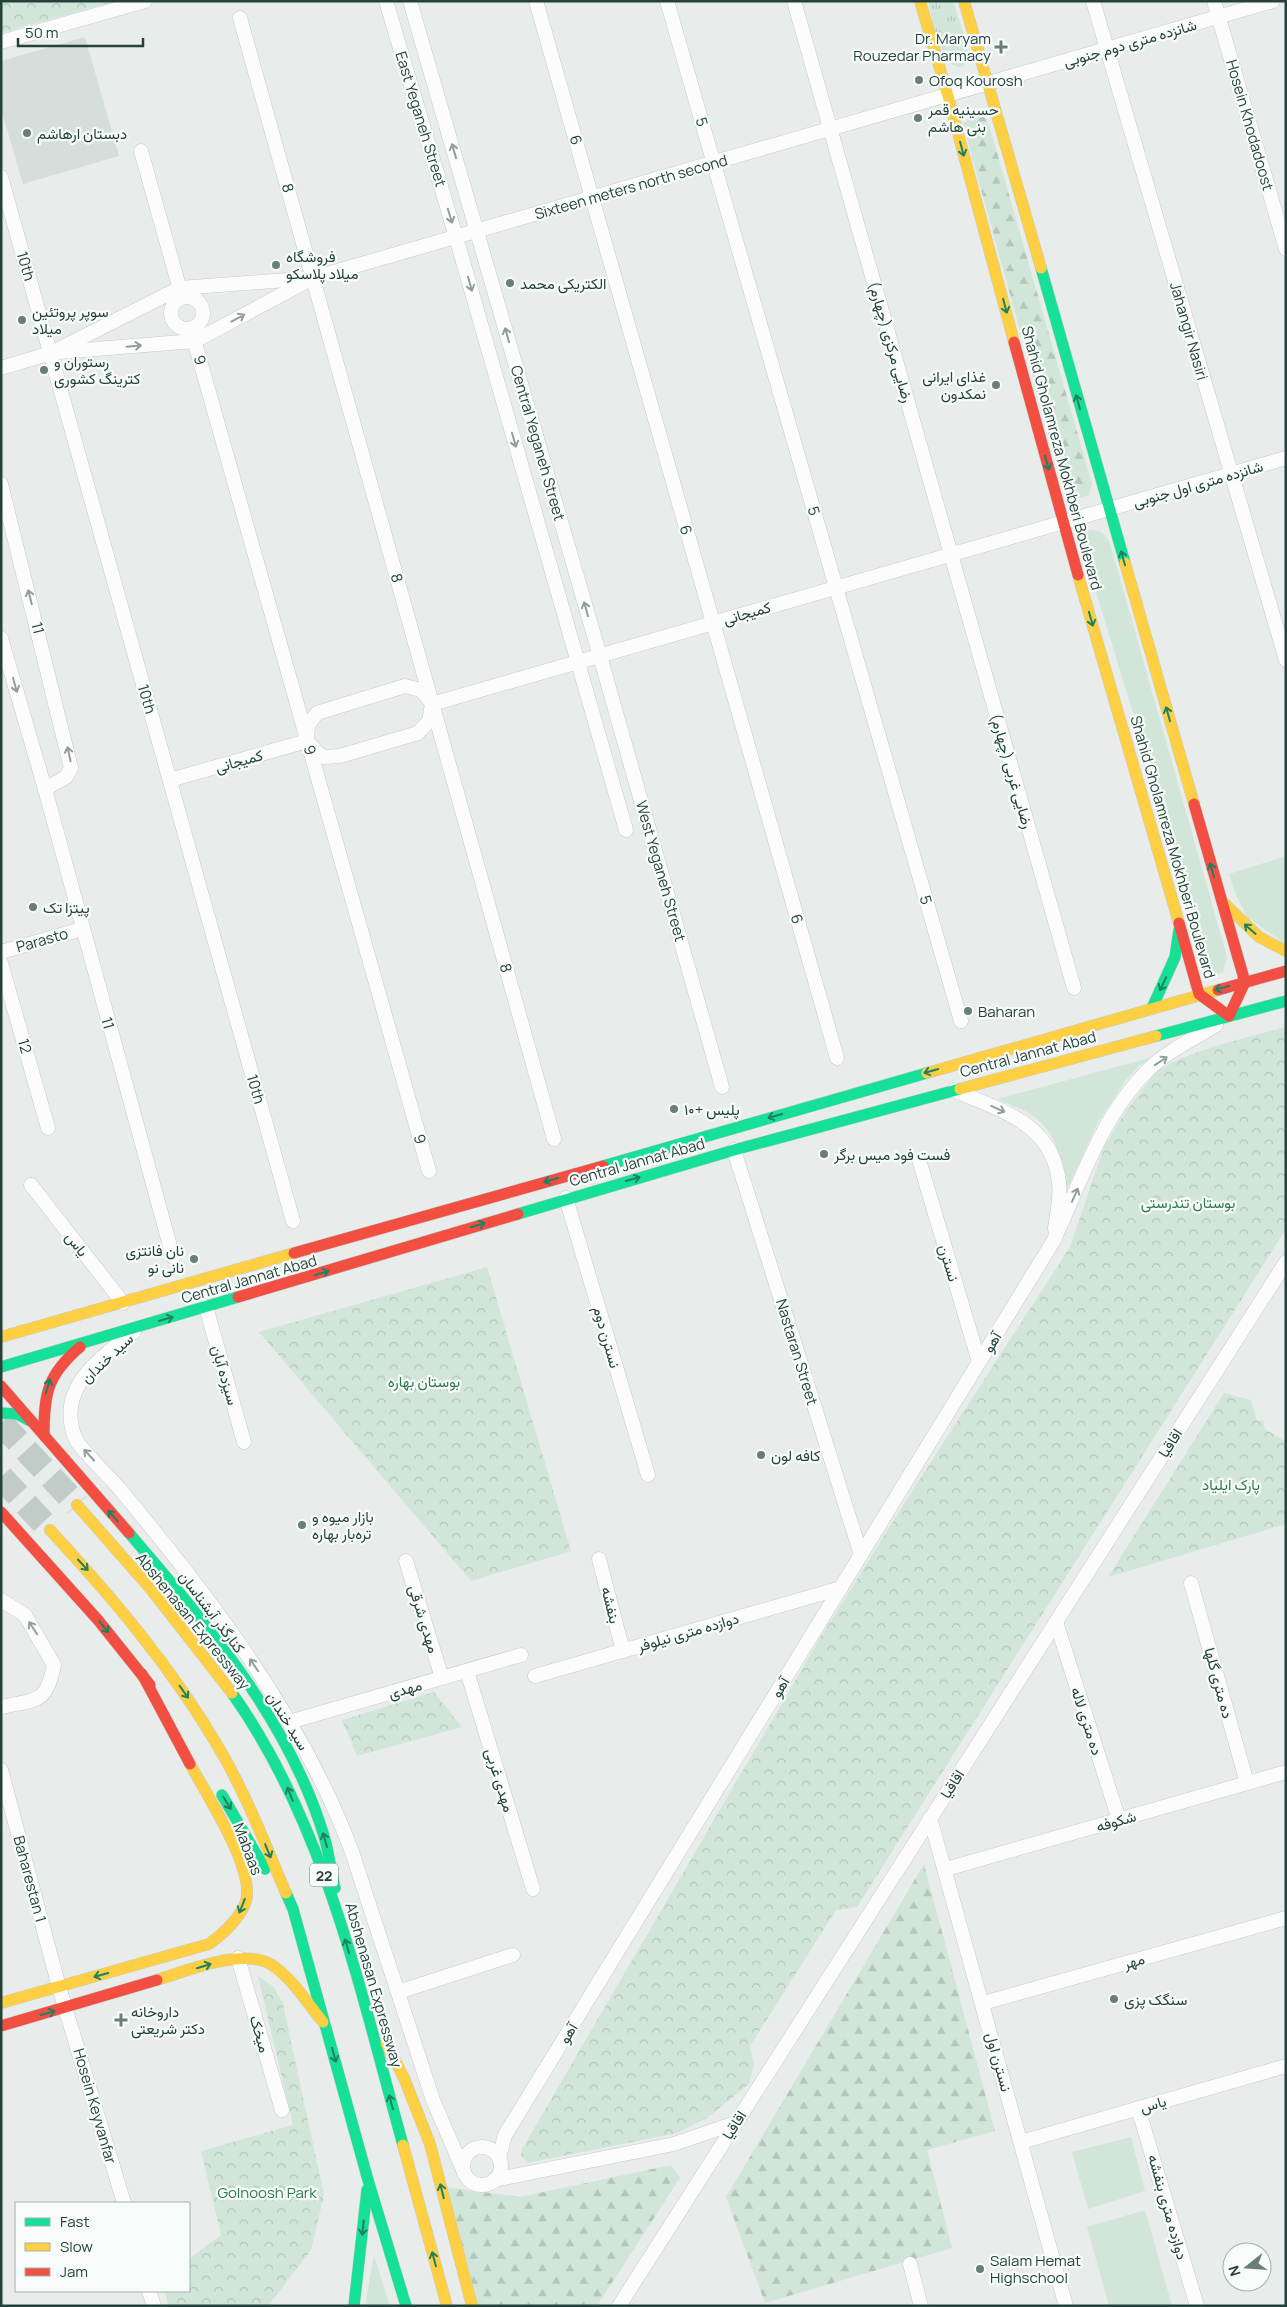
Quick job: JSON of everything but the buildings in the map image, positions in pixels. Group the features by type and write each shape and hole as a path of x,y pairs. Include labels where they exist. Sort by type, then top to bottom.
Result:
{"main road":[{"name":"Shahid Gholamreza Mokhberi Boulevard","path":"920,1 948,96 1063,522 1199,994 1229,1016"},
{"name":"Shahid Gholamreza Mokhberi Boulevard","path":"964,1 1245,982"},
{"path":"1220,899 1255,934 1276,948 1286,951"},
{"path":"1152,1008 1174,956 1180,925"},
{"name":"Central Jannat Abad","path":"1,1367 206,1307 359,1248 1152,1008 1286,971"},
{"path":"1229,1016 1245,982"},
{"name":"Central Jannat Abad","path":"1,1337 123,1303 566,1198 734,1150 1286,1001"},
{"path":"1,1330 75,1316"},
{"path":"44,1435 47,1388 54,1372 64,1359 86,1342"},
{"name":"کنارگذر آبشناسان","path":"1,1386 202,1620 268,1718 296,1768 319,1819 332,1862 340,1922"},
{"path":"1,1413 20,1414 34,1423"},
{"name":"Abshenasan Expressway","path":"77,1505 150,1588 216,1669 256,1727 286,1785 332,1895 362,1996 447,2306"},
{"path":"2,1512 98,1620 142,1674 205,1766"},
{"path":"50,1530 104,1588 187,1696 220,1750 248,1805 293,1909 368,2180 406,2306"},
{"name":"Mabaas","path":"1,2003 209,1944 224,1932 241,1912 247,1890 240,1860 226,1829 142,1674"},
{"path":"215,1782 249,1840 301,1937"},
{"path":"1,2026 214,1963 238,1958 265,1961 288,1979 325,2025"},
{"path":"362,1996 404,2078 430,2144 472,2306"},
{"path":"354,2306 368,2180"}],"street":[{"path":"1,42 145,1"},
{"name":"East Yeganeh Street","path":"386,1 456,237"},
{"name":"East Yeganeh Street","path":"410,1 477,231"},
{"name":"6","path":"536,1 837,1058"},
{"name":"5","path":"668,1 961,1021"},
{"name":"رضایی مرکزی (چهارم)","path":"794,1 951,555"},
{"name":"Jahangir Nasiri","path":"1093,1 1286,660"},
{"name":"Hosein Khodadoost","path":"1214,1 1286,249"},
{"name":"شانزده متری دوم جنوبی","path":"948,96 1273,1"},
{"name":"8","path":"240,18 554,1139"},
{"name":"Sixteen meters north second","path":"50,353 193,335 313,278 948,96"},
{"path":"141,151 181,293 192,298 202,308 203,314 193,335 180,328 172,320 173,304 181,293"},
{"name":"10th","path":"1,177 293,1221"},
{"name":"Central Yeganeh Street","path":"477,231 600,656"},
{"name":"Central Yeganeh Street","path":"456,237 577,662"},
{"name":"Sixteen meters north second","path":"1,368 50,353 181,293 313,278"},
{"name":"9","path":"193,335 429,1171"},
{"name":"شانزده متری اول جنوبی","path":"1063,522 1286,458"},
{"name":"11","path":"1,484 70,761 71,768 66,777 45,789"},
{"name":"کمیجانی","path":"432,704 1063,522"},
{"name":"رضایی غربی (چهارم)","path":"951,555 1074,988"},
{"name":"11","path":"1,638 45,789 173,1257"},
{"name":"West Yeganeh Street","path":"600,656 722,1087"},
{"name":"West Yeganeh Street","path":"577,662 626,830"},
{"path":"413,687 421,690 432,704 429,721 418,733 340,756 324,757 307,741 308,726 318,713 397,688 413,687"},
{"name":"کمیجانی","path":"170,780 307,741"},
{"name":"Parasto","path":"1,952 82,929"},
{"name":"12","path":"1,964 48,1128"},
{"name":"آهو","path":"505,2135 1054,1240 1096,1145 1134,1086 1150,1068 1229,1016"},
{"path":"954,1090 1025,1122 1044,1140 1051,1154 1059,1184 1054,1240"},
{"name":"Nastaran Street","path":"734,1150 861,1555"},
{"name":"نسترن","path":"920,1163 979,1362"},
{"name":"یاس","path":"31,1185 123,1303"},
{"name":"نسترن دوم","path":"566,1198 648,1475"},
{"name":"اقاقیا","path":"618,2306 1286,1262"},
{"name":"سیزده آبان","path":"206,1307 244,1442"},
{"name":"سید خندان","path":"141,1326 101,1359 79,1383 70,1410 74,1435 82,1448 142,1516 202,1592 256,1668 318,1771 339,1818 370,1904 433,2100 464,2172"},
{"name":"بنفشه","path":"599,1559 623,1650"},
{"name":"مهدی شرقی","path":"406,1561 442,1678"},
{"name":"ده متری گلها","path":"1191,1583 1247,1783"},
{"name":"دوازده متری نیلوفر","path":"535,1676 841,1588"},
{"path":"1,1600 25,1615 54,1665 50,1686 39,1699 1,1708"},
{"name":"ده متری لاله","path":"1056,1622 1119,1820"},
{"name":"مهدی","path":"289,1722 521,1656"},
{"name":"مهدی غربی","path":"467,1671 533,1889"},
{"name":"Baharestan 1","path":"1,1770 66,2008"},
{"name":"شکوفه","path":"946,1869 1286,1772"},
{"name":"نسترن اول","path":"930,1818 946,1869 1066,2306"},
{"name":"مهر","path":"983,2003 1286,1918"},
{"path":"398,1992 513,1955"},
{"name":"میخک","path":"238,1958 282,2110"},
{"name":"Hosein Keyvanfar","path":"66,2008 124,2202"},
{"name":"یاس","path":"1021,2142 1286,2066"},
{"name":"دوازده متری بنفشه","path":"1138,2108 1197,2306"},
{"path":"505,2135 493,2144 478,2148 464,2160 464,2172 472,2182 477,2184 489,2183 494,2180 674,2144 735,2123"},
{"path":"444,2128 478,2148 490,2149 500,2160 523,2174"},
{"path":"494,2180 498,2175 505,2135"},
{"path":"910,2264 921,2306"},
{"path":"149,2292 154,2306"}],"shaded area":[{"path":"85,37 119,156 23,184 1,109 1,61"}],"green space":[{"path":"1,1 116,1 1,33"},
{"path":"928,1 953,1 966,45 966,62 963,67 955,66 943,52 938,42"},
{"path":"976,114 984,117 989,125 1092,484 1089,495 1077,499 1067,492 1060,476 963,124"},
{"path":"1089,530 1102,533 1110,543 1224,946 1227,958 1223,973 1215,975 1204,963 1194,935 1136,723 1081,543 1084,535"},
{"path":"1286,856 1286,944 1247,917 1235,893 1229,874"},
{"name":"بوستان تندرستی","path":"1286,1027 1286,1229 857,1907 836,1910 750,2046 754,2064 749,2084 707,2118 677,2133 528,2163 521,2156 522,2149 820,1638 916,1485 1070,1247 1104,1147 1124,1114 1155,1073 1167,1065 1199,1051"},
{"path":"1164,1054 1140,1065 1126,1080 1097,1124 1066,1191 1061,1161 1050,1133 1032,1115 997,1099"},
{"name":"بوستان بهاره","path":"487,1267 571,1551 471,1581 259,1332"},
{"name":"پارک ایلیاد","path":"1224,1393 1251,1400 1257,1421 1263,1420 1265,1429 1286,1442 1286,1524 1108,1577"},
{"path":"434,1692 462,1727 357,1756 342,1720"},
{"path":"924,1864 995,2131 927,2150 952,2248 765,2303 726,2197"},
{"name":"Golnoosh Park","path":"258,1976 274,1987 283,2004 324,2195 311,2250 268,2306 168,2306 165,2292 190,2292 190,2258 221,2235 201,2151 293,2125"},
{"path":"1131,2137 1145,2191 1088,2209 1072,2152"},
{"path":"671,2165 680,2178 597,2306 478,2306 447,2187 520,2197"},
{"path":"1145,2210 1172,2306 1109,2306 1087,2227"},
{"path":"374,2255 390,2306 365,2306"}],"tunnel":[{"path":"1,1423 77,1505"},
{"path":"1,1477 50,1530"}],"traffic: fast":[{"path":"1041,268 1125,563"},
{"path":"1152,1008 1175,957 1179,930"},
{"path":"1156,1036 1286,1001"},
{"path":"603,1166 927,1073"},
{"path":"518,1214 734,1150 960,1089"},
{"path":"1,1367 238,1297"},
{"path":"1,1413 17,1414 30,1421"},
{"path":"129,1533 215,1638 242,1675 290,1752 309,1793 324,1836 335,1888"},
{"path":"232,1693 265,1744 292,1798 316,1854 337,1911 355,1969 403,2145"},
{"path":"222,1795 265,1869"},
{"path":"286,1893 293,1909 368,2180 406,2306"},
{"path":"354,2306 367,2190"}],"traffic: slow":[{"path":"920,1 948,96 1014,342"},
{"path":"964,1 1041,268"},
{"path":"1125,563 1194,804"},
{"path":"1078,575 1179,923"},
{"path":"1223,902 1259,937 1286,951"},
{"path":"927,1073 1218,990"},
{"path":"960,1089 1156,1036"},
{"path":"1,1337 294,1253"},
{"path":"77,1505 150,1588 232,1693"},
{"path":"50,1530 119,1608 182,1690 201,1718 238,1783 286,1893"},
{"path":"1,2003 209,1944 236,1920 246,1901 247,1887 243,1870 227,1831 190,1764"},
{"path":"157,1980 215,1962 246,1958 260,1960 272,1965 287,1977 323,2022"},
{"path":"386,2043 404,2078 430,2144 472,2306"},
{"path":"403,2145 447,2306"}],"traffic: jam":[{"path":"1014,342 1078,575"},
{"path":"1179,923 1199,994 1229,1016 1245,982 1194,804"},
{"path":"1218,990 1286,971"},
{"path":"294,1253 603,1166"},
{"path":"238,1297 518,1214"},
{"path":"44,1435 45,1408 54,1376 60,1367 80,1347"},
{"path":"1,1386 129,1533"},
{"path":"1,1512 98,1620 150,1685"},
{"path":"142,1674 190,1764"},
{"path":"1,2026 157,1980"}],"place":[{"name":"Dr. Maryam Rouzedar Pharmacy","path":"1001,47"},
{"name":"Ofoq Kourosh","path":"919,80"},
{"name":"حسینیه قمر بنی هاشم","path":"918,118"},
{"name":"دبستان ارهاشم","path":"27,133"},
{"name":"فروشگاه میلاد پلاسکو","path":"276,265"},
{"name":"الکتریکی محمد","path":"510,283"},
{"name":"سوپر پروتئین میلاد","path":"22,320"},
{"name":"رستوران و کترینگ کشوری","path":"44,370"},
{"name":"غذای ایرانی نمکدون","path":"996,385"},
{"name":"پیتزا تک","path":"33,907"},
{"name":"Baharan","path":"968,1011"},
{"name":"پلیس +۱۰","path":"674,1109"},
{"name":"فست فود میس برگر","path":"824,1154"},
{"name":"نان فانتزی نانی نو","path":"194,1259"},
{"name":"کافه لون","path":"761,1455"},
{"name":"بازار میوه و تره‌بار بهاره","path":"302,1525"},
{"name":"سنگک پزی","path":"1114,1999"},
{"name":"داروخانه دکتر شریعتی","path":"121,2020"},
{"name":"Salam Hemat Highschool","path":"980,2269"}]}
